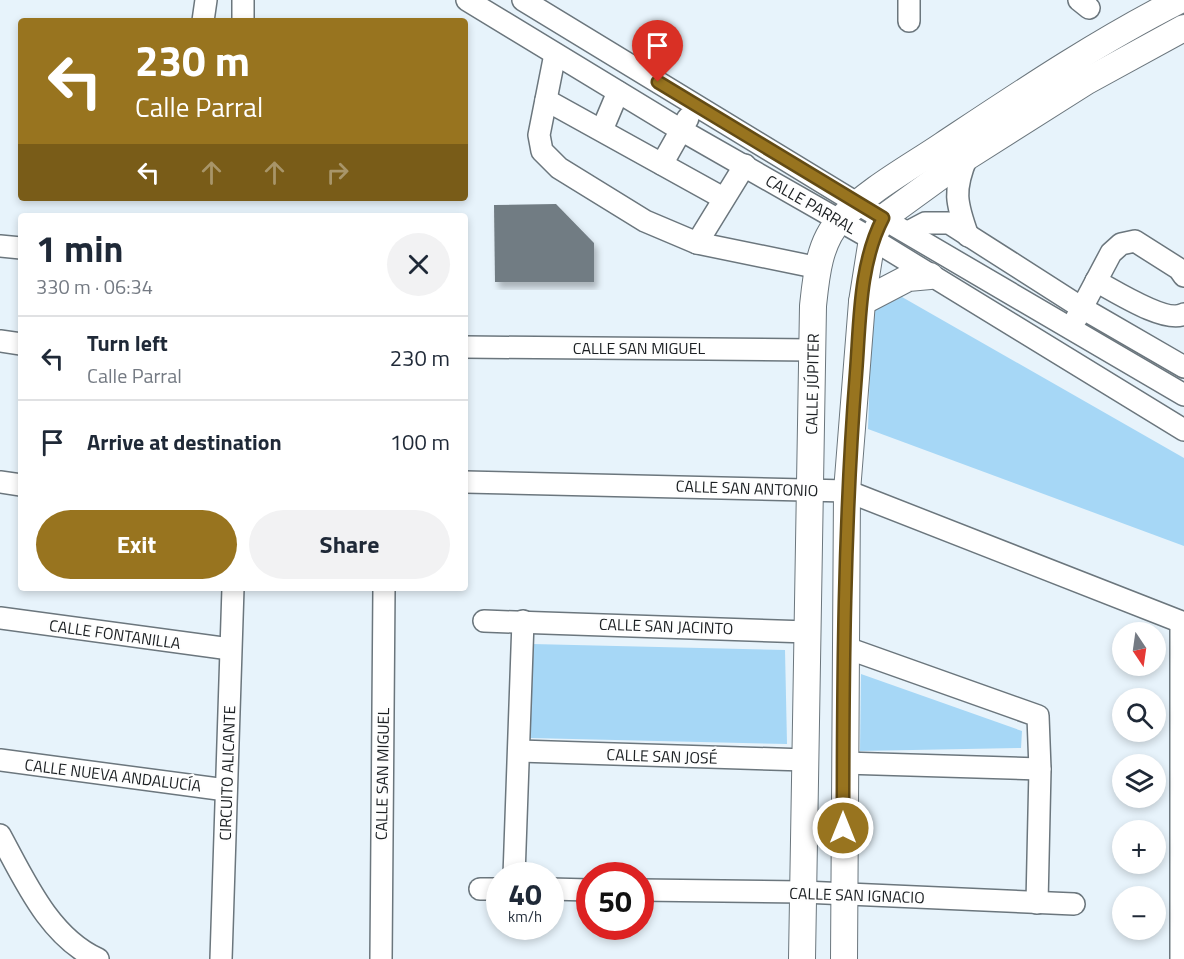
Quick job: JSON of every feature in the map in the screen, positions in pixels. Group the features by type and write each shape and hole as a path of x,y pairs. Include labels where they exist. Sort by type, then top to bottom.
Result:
{"main road":[{"name":"CALLE JÚPITER","path":"802,959 813,306 822,252 839,221 858,204 1043,79 1170,2"},
{"path":"844,959 844,647 847,491 862,303 878,229 967,157 1087,81 1180,29"},
{"path":"862,303 908,279 930,276"}],"street":[{"path":"203,18 206,0"},
{"path":"243,0 243,18"},
{"name":"CALLE PARRAL","path":"467,0 497,8 511,27 681,130 839,221 908,232 1184,395"},
{"path":"511,27 525,0"},
{"name":"CALLE PARRAL","path":"525,0 858,204 878,229 930,276 1184,430"},
{"path":"1170,2 1180,29"},
{"path":"555,54 539,135 542,151 559,168 645,221 697,243 819,268"},
{"path":"602,130 618,92"},
{"path":"546,100 723,198"},
{"path":"662,164 696,105"},
{"path":"967,157 957,181 957,190 958,210 968,236"},
{"path":"697,243 745,165"},
{"path":"908,232 925,223 949,224 1082,308 1184,367"},
{"path":"1071,327 1111,253 1120,244 1135,241 1179,269 1184,276"},
{"path":"0,246 18,248"},
{"path":"1096,281 1148,309 1172,317 1184,314"},
{"path":"0,341 18,344"},
{"name":"CALLE SAN MIGUEL","path":"468,347 812,350"},
{"path":"0,482 18,485"},
{"name":"CALLE SAN ANTONIO","path":"468,482 847,491 1182,623"},
{"name":"CIRCUITO ALICANTE","path":"221,959 233,591"},
{"name":"CALLE SAN MIGUEL","path":"381,959 384,591"},
{"name":"CALLE FONTANILLA","path":"0,618 230,650"},
{"name":"CALLE SAN JACINTO","path":"484,621 808,632"},
{"path":"515,862 523,621"},
{"path":"1181,959 1182,623"},
{"path":"844,647 1035,714 1040,726 1037,903"},
{"name":"CALLE SAN JOSÉ","path":"519,751 806,760"},
{"name":"CALLE NUEVA ANDALUCÍA","path":"0,760 226,790"},
{"path":"844,763 1040,769"},
{"path":"0,835 36,899 53,922 72,941 98,959"},
{"name":"CALLE SAN IGNACIO","path":"654,890 803,892 1074,904"}],"shaded area":[{"path":"902,297 1184,458 1184,546 868,429 871,340 875,310"},
{"path":"532,644 785,650 787,744 530,738"},
{"path":"861,674 1022,731 1021,748 860,751"}],"building":[{"path":"556,204 594,243 594,282 495,282 494,205"}],"route":[{"path":"658,82 883,218 872,239 862,303 847,491 843,828"}]}
